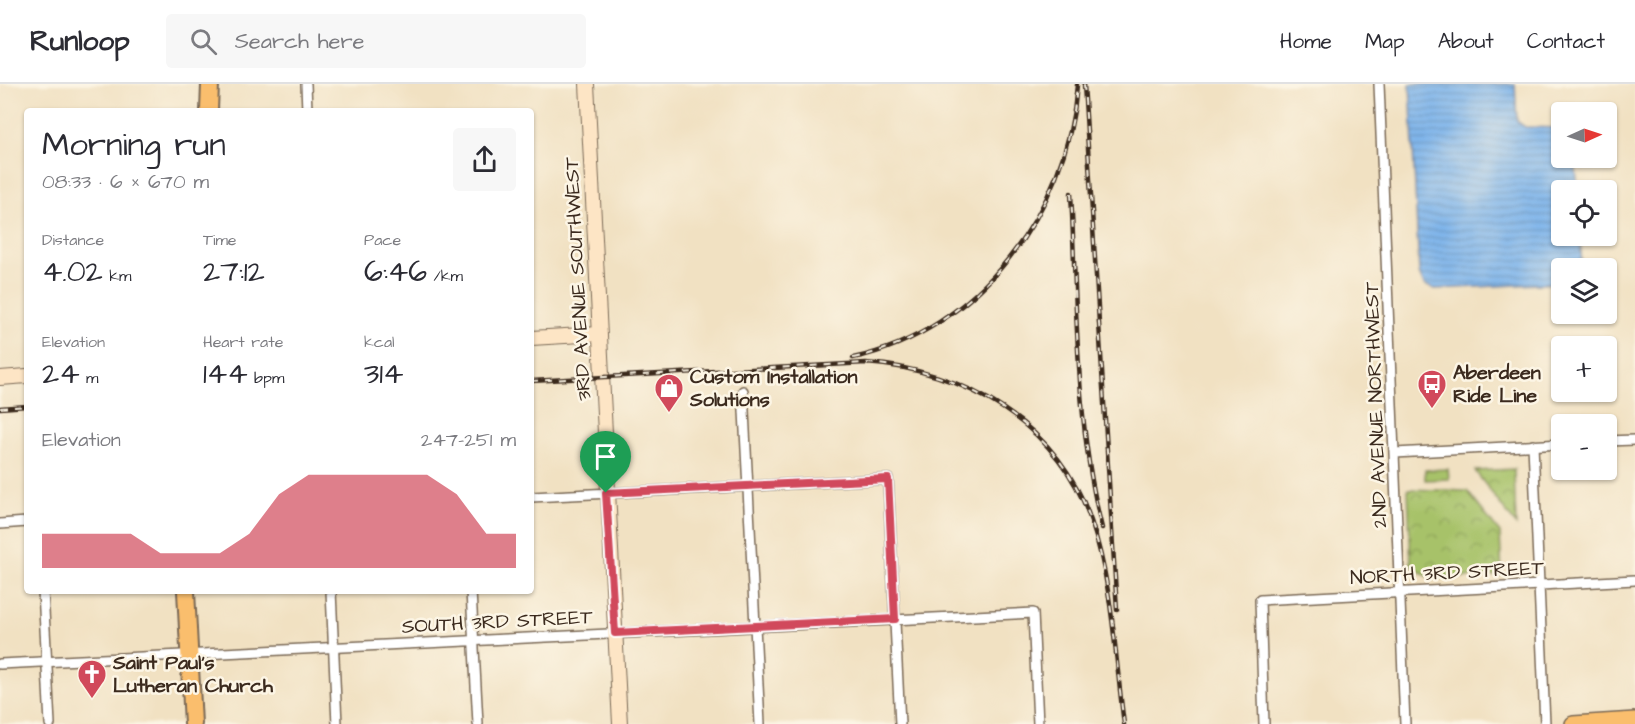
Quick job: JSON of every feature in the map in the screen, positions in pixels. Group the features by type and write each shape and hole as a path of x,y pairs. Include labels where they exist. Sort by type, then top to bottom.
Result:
{"highway":[{"path":"209,108 210,84"},
{"path":"186,594 193,724"}],"main road":[{"path":"1573,724 1635,720"}],"street":[{"path":"306,84 307,108"},
{"name":"3RD AVENUE SOUTHWEST","path":"587,84 606,493 620,724"},
{"name":"2ND AVENUE NORTHWEST","path":"1379,84 1405,724"},
{"path":"534,338 599,334"},
{"path":"0,378 24,376"},
{"path":"743,391 759,724"},
{"path":"1617,441 1635,440"},
{"path":"1395,453 1551,444"},
{"path":"1533,445 1545,724"},
{"path":"534,497 888,479 900,724"},
{"path":"0,524 24,522"},
{"name":"NORTH 3RD STREET","path":"1264,724 1260,600 1635,580"},
{"path":"44,594 50,724"},
{"path":"331,594 337,724"},
{"path":"471,594 478,724"},
{"name":"SOUTH 3RD STREET","path":"0,664 1033,613 1038,724"}],"green space":[{"path":"1448,469 1449,479 1425,480 1425,470"},
{"path":"1514,469 1516,525 1475,471"},
{"path":"1408,489 1467,491 1500,533 1502,575 1432,579 1411,566"}],"water":[{"path":"1410,84 1515,84 1517,121 1525,127 1551,128 1551,168 1576,168 1577,180 1551,180 1551,246 1581,246 1581,258 1551,258 1551,283 1435,289 1424,285 1419,273"}],"railway":[{"path":"1084,84 1117,610"},
{"path":"853,358 898,344 940,322 977,293 1009,258 1035,219 1056,177 1070,132 1077,85"},
{"path":"1071,193 1082,404 1093,487 1102,528"},
{"path":"534,381 866,363 902,368 938,377 971,390 1003,408 1031,430 1056,457 1076,487 1091,521 1109,596 1124,724"},
{"path":"0,408 24,406"}],"place":[{"name":"Aberdeen Ride Line","path":"1432,410"},
{"name":"Custom Installation Solutions","path":"669,414"},
{"name":"Saint Paul's Lutheran Church","path":"92,700"}],"route":[{"path":"888,479 895,619 615,633 606,493 888,479"}]}
